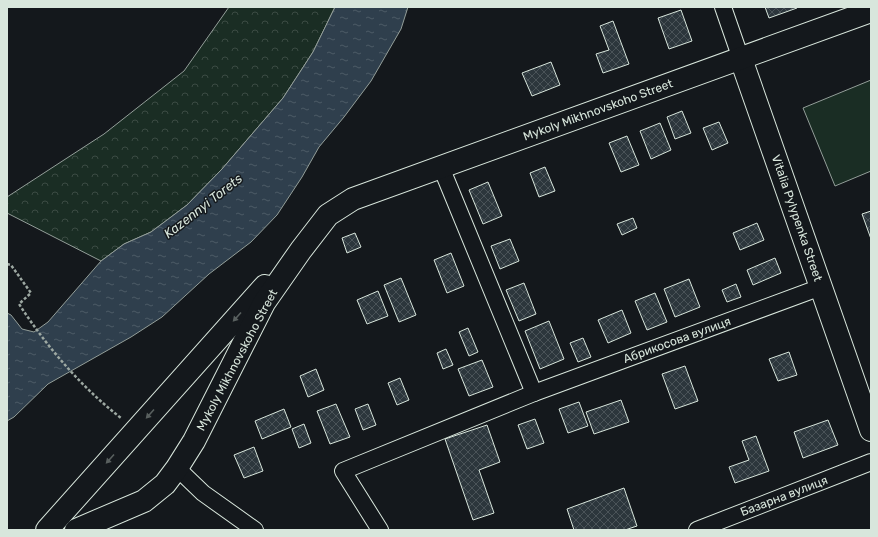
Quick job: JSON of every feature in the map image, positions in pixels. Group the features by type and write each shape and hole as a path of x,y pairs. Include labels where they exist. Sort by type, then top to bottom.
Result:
{"street":[{"name":"Vitalia Pylypenka Street","path":"723,7 871,430"},
{"name":"Mykoly Mikhnovskoho Street","path":"47,530 328,214 353,199 871,11"},
{"path":"441,167 534,393"},
{"name":"Mykoly Mikhnovskoho Street","path":"76,530 144,501 165,484 194,441 264,303 328,214"},
{"name":"Абрикосова вулиця","path":"380,530 343,471 534,393 821,287"},
{"name":"Базарна вулиця","path":"698,530 871,462"},
{"path":"177,468 203,493 256,530"}],"path":[{"path":"7,264 11,265 31,293 18,304 34,326 74,376 136,430"}],"green space":[{"path":"229,7 335,7 313,52 283,98 222,169 187,205 151,232 124,244 101,261 7,213 7,197 104,134 184,71"},
{"path":"871,80 871,171 835,186 803,108"}],"water":[{"name":"Kazennyi Torets","path":"335,7 408,7 401,29 371,81 319,147 302,177 277,215 251,242 209,274 162,317 131,337 48,384 14,417 7,421 7,313 11,315 22,329 34,332 48,322 101,261 124,244 151,232 187,205 222,169 283,98 313,52"}],"building":[{"path":"765,7 797,7 797,8 769,18"},
{"path":"681,10 692,41 669,49 658,18"},
{"path":"613,21 629,64 603,73 596,54 609,50 600,26"},
{"path":"551,62 560,85 532,96 522,73"},
{"path":"682,111 691,133 675,139 667,117"},
{"path":"719,122 728,143 712,150 703,128"},
{"path":"660,123 671,150 651,159 640,131"},
{"path":"627,136 639,165 621,172 609,143"},
{"path":"545,167 555,191 539,197 530,173"},
{"path":"488,182 502,216 483,224 469,190"},
{"path":"871,211 871,239 862,214"},
{"path":"633,218 637,228 622,235 617,224"},
{"path":"757,223 764,240 740,250 733,233"},
{"path":"355,233 361,247 347,253 342,238"},
{"path":"510,239 519,261 500,269 491,246"},
{"path":"451,253 464,286 447,293 434,260"},
{"path":"775,258 781,273 753,285 747,270"},
{"path":"401,278 416,315 399,322 384,285"},
{"path":"689,279 700,307 675,317 664,289"},
{"path":"524,283 536,314 519,321 506,290"},
{"path":"736,284 741,297 727,302 722,290"},
{"path":"378,291 388,316 367,324 357,300"},
{"path":"655,293 667,322 647,330 635,301"},
{"path":"622,310 631,333 608,343 598,320"},
{"path":"549,321 564,359 540,369 525,331"},
{"path":"468,328 478,352 469,356 459,332"},
{"path":"583,338 591,357 578,362 570,343"},
{"path":"446,349 453,365 443,369 437,353"},
{"path":"789,352 797,375 778,381 769,359"},
{"path":"482,360 493,387 469,396 458,369"},
{"path":"685,366 698,401 675,409 662,374"},
{"path":"316,369 324,390 308,397 300,376"},
{"path":"400,378 409,400 397,405 388,383"},
{"path":"621,400 629,422 594,434 586,412"},
{"path":"579,402 588,426 568,433 559,409"},
{"path":"336,404 350,437 330,444 317,411"},
{"path":"368,404 376,425 363,430 355,409"},
{"path":"284,409 291,427 262,439 255,421"},
{"path":"535,419 544,443 527,449 518,425"},
{"path":"828,420 838,445 803,458 794,432"},
{"path":"304,424 311,443 299,448 292,429"},
{"path":"487,425 500,462 479,470 494,513 473,520 445,439"},
{"path":"756,436 769,471 735,483 729,467 749,460 742,441"},
{"path":"254,447 263,471 244,478 234,455"},
{"path":"624,488 637,526 625,530 574,530 567,509"}]}
